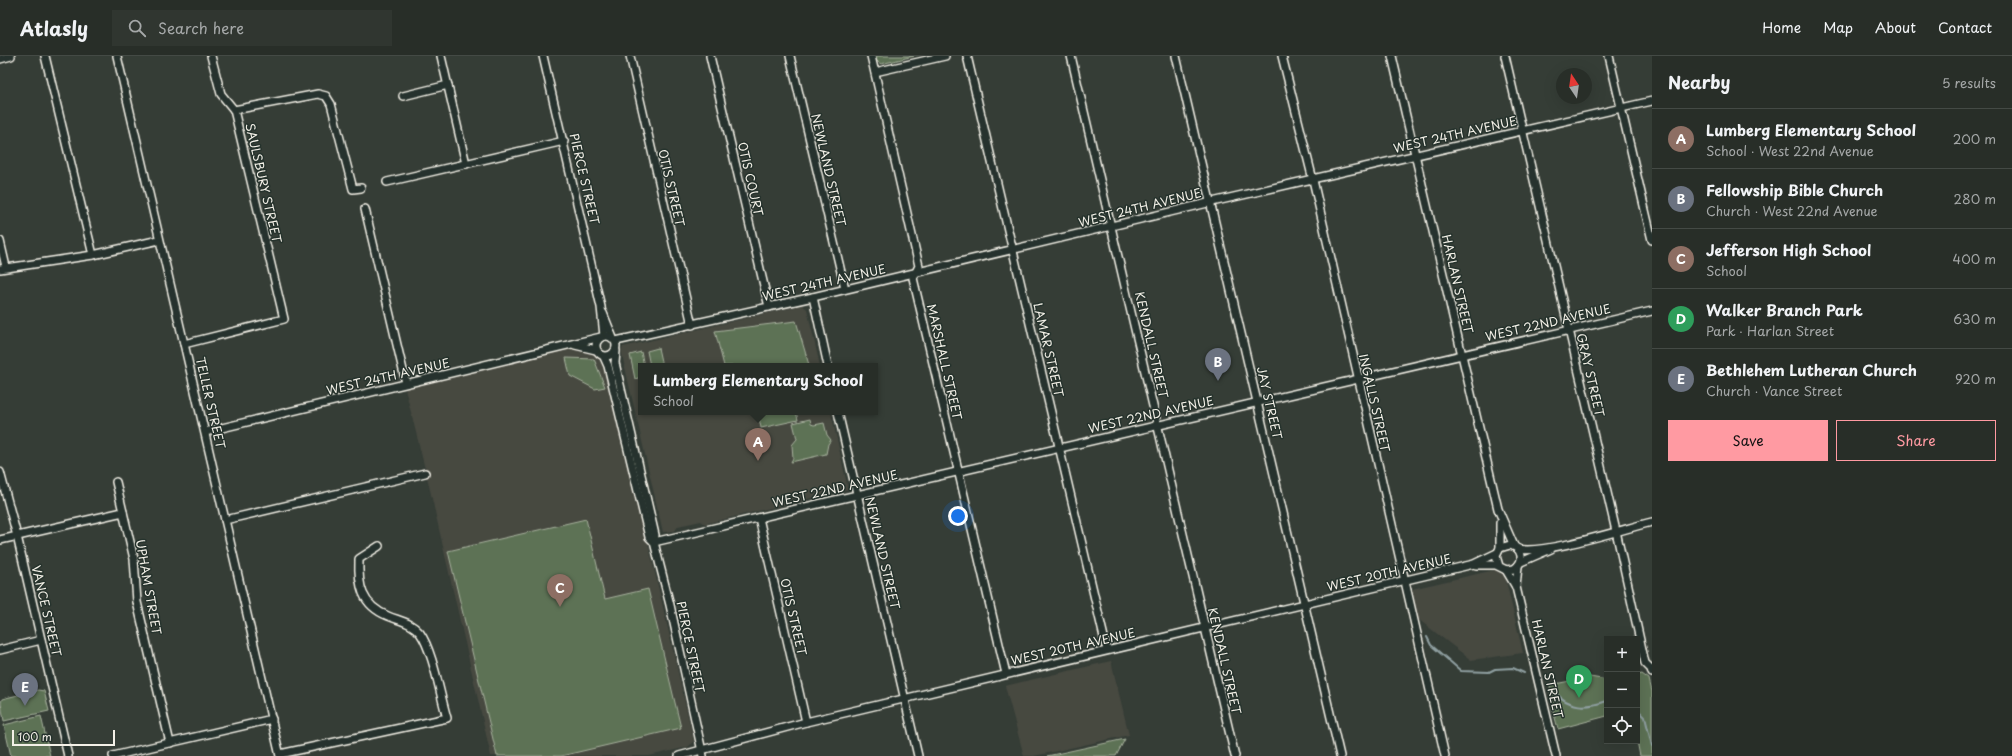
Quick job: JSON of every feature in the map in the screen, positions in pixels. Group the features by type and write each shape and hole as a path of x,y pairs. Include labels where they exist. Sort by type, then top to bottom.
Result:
{"street":[{"path":"0,59 11,56"},
{"path":"45,56 93,255"},
{"name":"TELLER STREET","path":"117,56 280,755"},
{"name":"SAULSBURY STREET","path":"184,344 284,319 234,110 221,94 212,56"},
{"path":"441,56 466,164"},
{"name":"PIERCE STREET","path":"543,56 564,141 601,307 615,345 615,364 655,536 654,542 670,605 703,753"},
{"name":"OTIS STREET","path":"630,56 692,325"},
{"name":"OTIS COURT","path":"710,56 769,306"},
{"name":"NEWLAND STREET","path":"790,56 845,289"},
{"name":"MARSHALL STREET","path":"871,56 919,265 913,278 1006,674"},
{"path":"874,72 945,56"},
{"name":"LAMAR STREET","path":"967,56 1107,650"},
{"name":"KENDALL STREET","path":"1071,56 1235,756"},
{"name":"JAY STREET","path":"1176,56 1212,202 1257,403 1340,756"},
{"name":"INGALLS STREET","path":"1282,56 1313,180 1357,379 1445,756"},
{"name":"HARLAN STREET","path":"1392,56 1500,517 1499,550"},
{"name":"GRAY STREET","path":"1505,56 1616,531 1645,663 1652,670"},
{"path":"1609,56 1652,240"},
{"path":"403,96 448,86"},
{"path":"234,110 318,94 326,96 331,104 353,189 361,188"},
{"name":"WEST 24TH AVENUE","path":"615,345 625,338 633,338 692,325 1212,202 1652,101"},
{"path":"387,182 564,141"},
{"path":"365,209 406,384"},
{"path":"0,241 3,268 93,255 159,240"},
{"path":"813,297 827,363"},
{"name":"PIERCE STREET","path":"601,307 602,337"},
{"name":"WEST 22ND AVENUE","path":"654,542 1059,447 1257,403 1462,354 1652,311"},
{"path":"602,337 615,345 611,356 604,356 596,350 596,343 602,337"},
{"name":"WEST 24TH AVENUE","path":"205,432 602,337"},
{"name":"WEST 24TH AVENUE","path":"575,344 596,350"},
{"name":"PIERCE STREET","path":"604,356 608,366 649,536 654,542"},
{"name":"NEWLAND STREET","path":"839,415 906,698 918,756"},
{"name":"VANCE STREET","path":"0,472 17,536 68,756"},
{"path":"225,520 426,473"},
{"name":"UPHAM STREET","path":"116,482 134,559 137,602 170,743"},
{"path":"0,540 123,512"},
{"name":"HARLAN STREET","path":"1500,517 1516,547"},
{"name":"OTIS STREET","path":"759,518 806,722"},
{"path":"1554,547 1520,564 1514,569 1506,570 1499,566 1496,560 1499,550 1507,545 1526,550 1554,547 1652,522"},
{"path":"280,755 447,718 427,647 419,633 407,622 386,616 366,602 358,579 359,559 379,546"},
{"path":"1516,547 1521,555 1520,564"},
{"name":"WEST 20TH AVENUE","path":"679,756 703,753 806,722 1474,564 1499,550"},
{"name":"WEST 20TH AVENUE","path":"1474,564 1499,566"},
{"name":"HARLAN STREET","path":"1516,587 1520,564"},
{"name":"HARLAN STREET","path":"1506,570 1516,587 1556,756"},
{"path":"0,650 41,640"},
{"path":"113,756 272,719"}],"shaded area":[{"path":"802,305 807,309 819,363 638,363 638,415 832,415 848,489 705,524 701,521 678,526 675,531 663,532 621,350 623,347"},
{"path":"593,343 599,344 602,347 623,452 628,456 694,741 688,747 649,756 491,756 428,481 405,388"},
{"path":"1503,568 1523,653 1471,660 1418,619 1412,589"},
{"path":"1111,661 1129,735 1034,756 1024,756 1005,686"}],"green space":[{"path":"875,56 914,56 881,64 875,60"},
{"path":"796,321 808,363 723,363 715,331"},
{"path":"658,348 661,363 649,363 647,351"},
{"path":"641,352 643,363 638,363 638,378 635,379 630,355"},
{"path":"566,358 594,359 605,387 595,389 570,376"},
{"path":"759,415 797,415 798,420 761,428"},
{"path":"810,419 811,424 814,425 824,423 827,435 831,440 828,444 826,454 791,462 793,458 792,445 797,439 793,423"},
{"path":"586,519 605,599 648,589 681,728 561,756 497,756 448,551"},
{"path":"1640,674 1642,674 1649,679 1652,692 1652,756 1640,756 1638,744 1640,744"},
{"path":"1590,677 1604,679 1604,717 1558,729 1553,710 1550,685"},
{"path":"38,690 44,691 49,711 4,721 1,703 2,699"},
{"path":"41,716 50,756 11,756 4,725"},
{"path":"1125,739 1116,756 1047,756"}],"waterway":[{"path":"1427,637 1431,645 1461,671 1489,672 1495,669 1513,668 1524,673"},
{"path":"1554,691 1560,697 1572,704 1585,706 1604,702"},
{"path":"1640,712 1645,717 1652,746"}],"place":[{"name":"Fellowship Bible Church","path":"1218,381"},
{"name":"Lumberg Elementary School","path":"758,461"},
{"name":"Jefferson High School","path":"560,607"},
{"name":"Walker Branch Park","path":"1579,698"},
{"name":"Bethlehem Lutheran Church","path":"25,706"}]}
